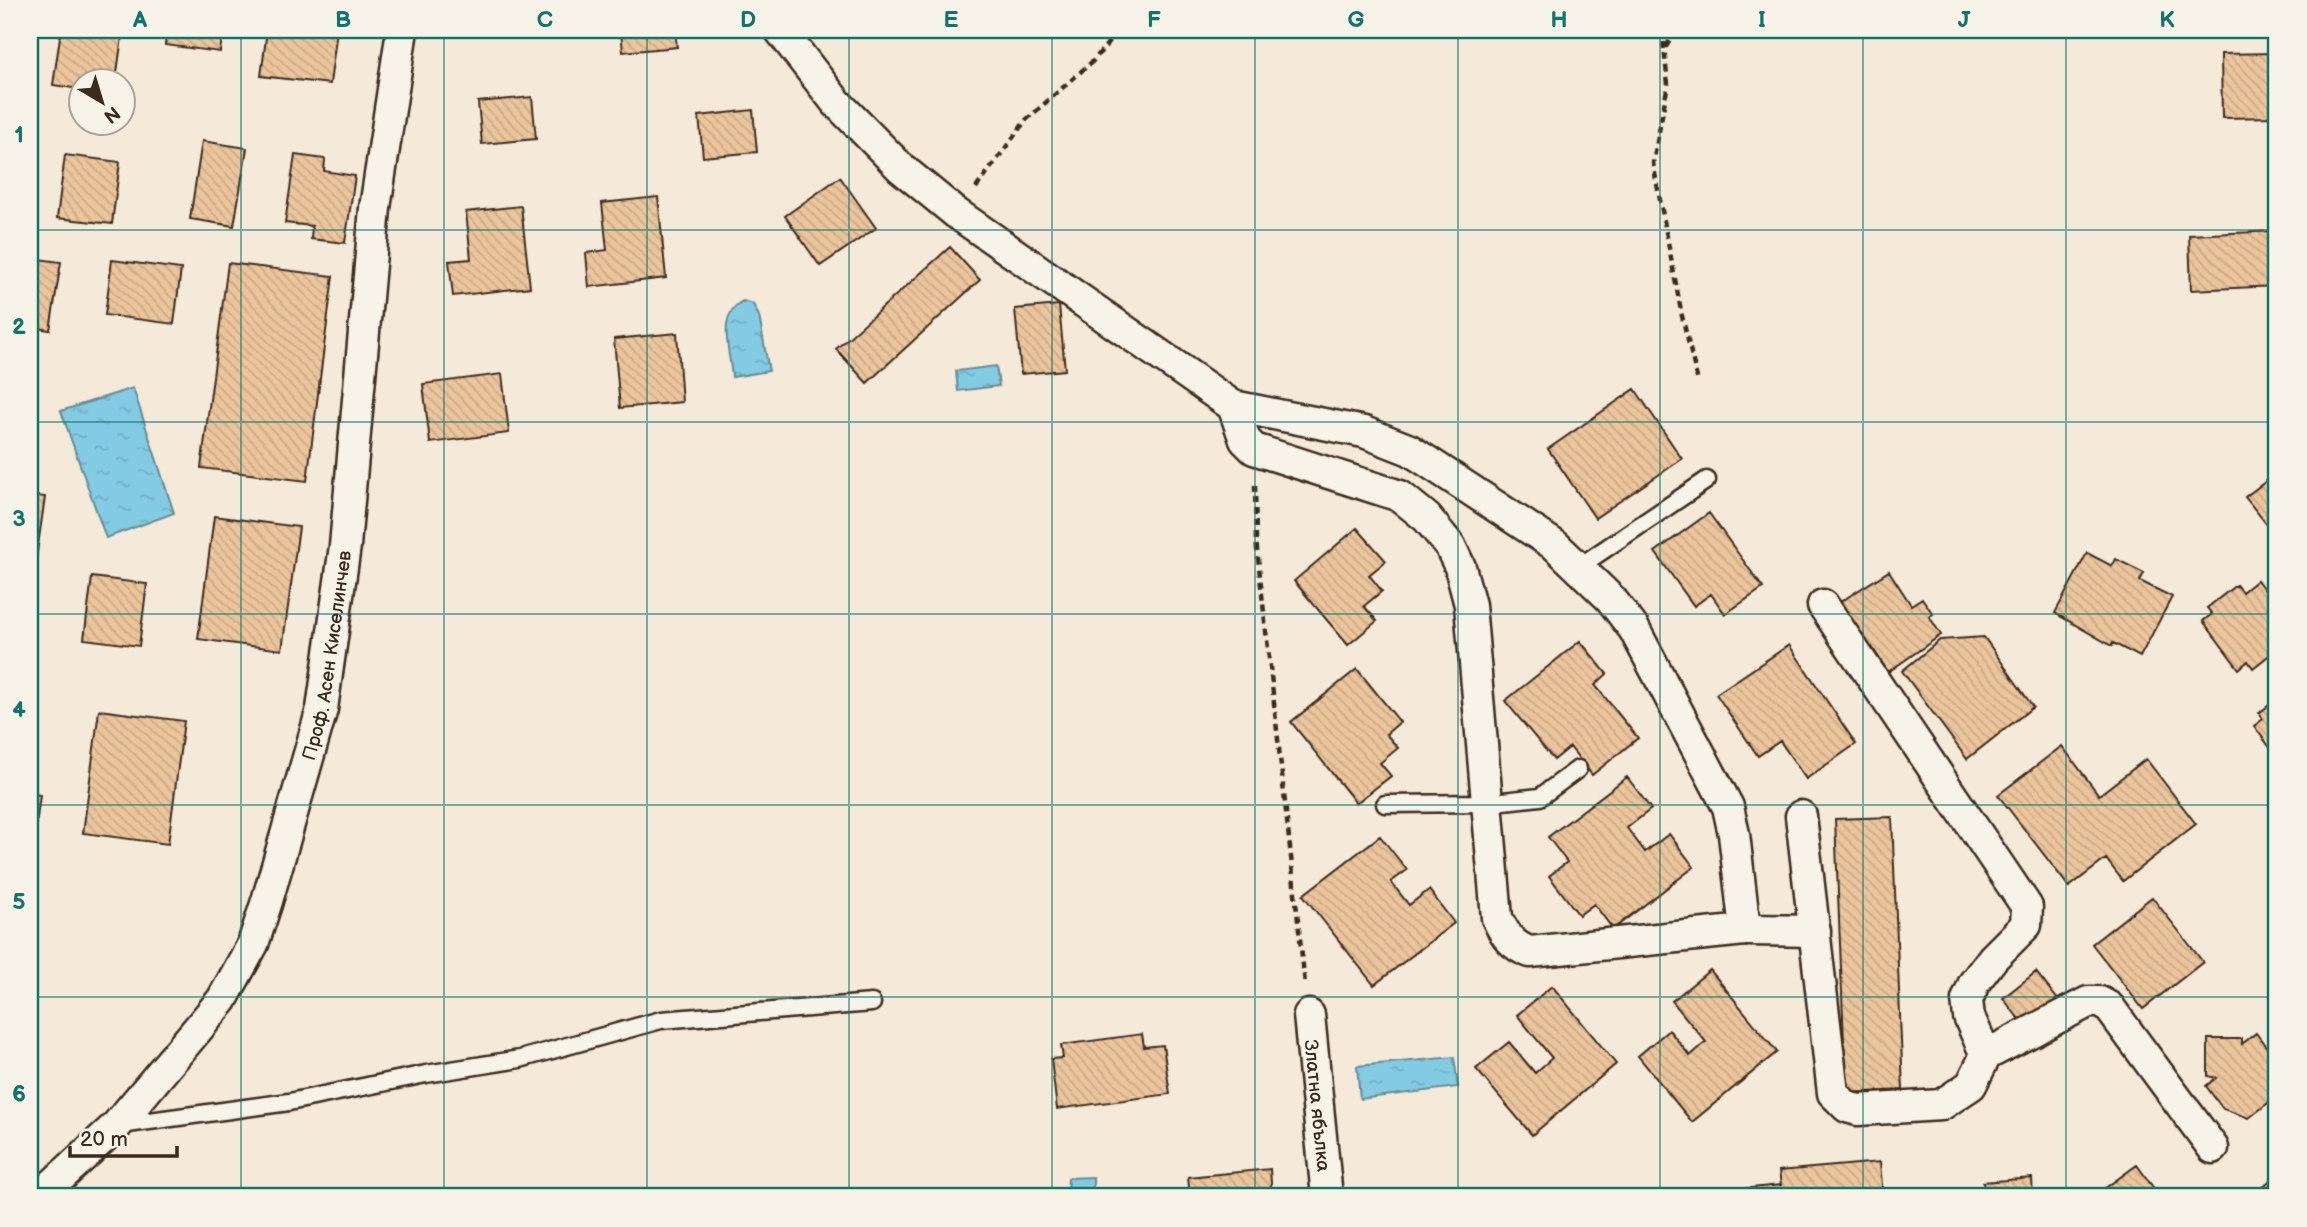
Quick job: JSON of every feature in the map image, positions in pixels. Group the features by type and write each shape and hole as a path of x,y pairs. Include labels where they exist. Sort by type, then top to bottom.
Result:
{"street":[{"name":"Проф. Асен Киселинчев","path":"39,1197 117,1125 222,1000 253,944 322,709 345,546 375,208 402,30"},
{"path":"780,30 804,64 863,131 901,168 956,214 1233,406 1364,432 1410,450 1556,546 1580,566 1634,629 1728,807 1734,834 1745,930"},
{"path":"1233,406 1245,440 1254,449 1400,496 1427,518 1450,546 1460,568 1470,605 1497,918 1504,934 1517,947 1530,952 1745,930 1815,931"},
{"path":"1822,605 2027,907 2026,925 1974,983 1967,1000 1969,1017 1986,1055"},
{"path":"1801,816 1833,1093 1847,1107 1858,1110 1941,1105 1971,1085 1986,1055 2088,1002 2100,1002 2109,1007 2213,1148"},
{"name":"Златна ябълка","path":"1309,1015 1327,1197"}],"lane":[{"path":"1580,566 1707,480"},
{"path":"1385,804 1485,803 1540,797 1578,769"},
{"path":"117,1125 289,1102 425,1074 520,1059 661,1020 872,1003"}],"path":[{"path":"956,214 1026,120 1093,61 1119,30"},
{"path":"1662,30 1668,84 1653,163 1676,288 1698,382"},
{"path":"1665,49 1676,30"},
{"path":"1254,449 1256,540 1309,1015"}],"water":[{"path":"743,301 753,304 759,316 769,371 732,377 727,324 735,307"},
{"path":"996,366 999,386 958,391 956,371"},
{"path":"133,388 174,513 106,538 61,411"},
{"path":"1454,1057 1458,1087 1360,1099 1357,1066"},
{"path":"1093,1177 1093,1197 1067,1197 1068,1178"}],"building":[{"path":"61,30 123,30 118,66 66,66 66,87 53,85"},
{"path":"167,30 223,30 220,52 165,45"},
{"path":"267,30 337,30 330,84 261,76"},
{"path":"621,30 675,30 677,47 623,52"},
{"path":"2277,53 2277,117 2222,118 2221,54"},
{"path":"532,97 536,139 482,144 478,102"},
{"path":"753,110 757,152 703,157 699,116"},
{"path":"202,141 247,148 234,226 190,219"},
{"path":"65,155 120,162 112,224 57,218"},
{"path":"295,155 325,159 324,171 355,176 345,243 311,239 312,226 285,223"},
{"path":"840,177 876,228 820,266 785,216"},
{"path":"658,197 666,278 589,287 586,253 607,250 602,203"},
{"path":"521,206 530,287 453,296 449,261 471,259 466,212"},
{"path":"2277,231 2277,286 2191,290 2189,235"},
{"path":"950,247 980,280 867,383 836,349"},
{"path":"30,258 61,262 50,330 30,327"},
{"path":"112,260 181,269 174,324 105,315"},
{"path":"228,263 333,276 307,481 201,468"},
{"path":"1059,305 1065,370 1021,374 1015,309"},
{"path":"677,333 682,402 620,408 614,339"},
{"path":"502,374 509,433 430,443 423,384"},
{"path":"1635,389 1682,459 1595,518 1548,449"},
{"path":"2277,473 2277,535 2276,536 2245,497"},
{"path":"30,495 45,497 35,566 30,565"},
{"path":"1709,513 1763,588 1725,614 1711,594 1694,606 1655,552"},
{"path":"214,516 299,527 282,650 198,639"},
{"path":"1357,528 1386,561 1369,575 1382,591 1364,606 1377,621 1348,645 1294,581"},
{"path":"2087,553 2112,566 2116,559 2144,573 2140,581 2172,597 2140,657 2113,643 2112,646 2055,613"},
{"path":"1889,571 1911,605 1922,598 1933,614 1929,616 1941,635 1888,672 1872,647 1867,650 1837,604"},
{"path":"92,577 147,584 139,646 84,639"},
{"path":"2257,580 2277,606 2277,649 2253,668 2248,661 2239,669 2203,621 2212,614 2207,608 2236,585 2242,592"},
{"path":"1984,637 2033,707 1967,759 1902,671 1940,640"},
{"path":"1580,641 1607,674 1595,685 1638,738 1592,775 1570,747 1554,760 1505,701"},
{"path":"1789,645 1856,744 1806,779 1780,741 1758,756 1716,694"},
{"path":"1357,669 1400,722 1386,734 1398,748 1380,763 1391,776 1356,803 1291,722"},
{"path":"2277,699 2277,757 2254,726 2263,719 2259,713"},
{"path":"99,710 184,721 168,844 83,833"},
{"path":"2062,746 2099,795 2146,759 2196,824 2123,881 2106,859 2069,887 1998,795"},
{"path":"1627,777 1651,809 1627,828 1645,852 1669,834 1694,867 1613,929 1594,904 1579,915 1549,876 1567,862 1548,837"},
{"path":"30,793 40,795 30,872"},
{"path":"1892,817 1903,1090 1846,1093 1835,819"},
{"path":"1380,836 1407,870 1391,882 1409,905 1429,890 1454,923 1374,985 1303,895"},
{"path":"2152,897 2203,962 2143,1009 2092,944"},
{"path":"1710,970 1777,1052 1692,1122 1638,1056 1669,1030 1690,1056 1706,1042 1672,1001"},
{"path":"2036,972 2062,1005 2028,1031 2003,998"},
{"path":"1552,986 1616,1064 1532,1135 1476,1069 1509,1042 1535,1073 1552,1058 1517,1015"},
{"path":"2256,1033 2277,1061 2277,1096 2249,1118 2223,1109 2206,1086 2216,1078 2208,1076 2208,1039 2242,1039 2242,1044"},
{"path":"1142,1034 1144,1047 1163,1045 1170,1094 1057,1109 1051,1059 1063,1058 1061,1045"},
{"path":"1880,1162 1883,1197 1661,1197 1781,1185 1779,1171"},
{"path":"2137,1165 2160,1197 2093,1197"},
{"path":"1270,1169 1272,1197 1190,1197 1188,1177"},
{"path":"2277,1175 2277,1197 2270,1197 2262,1187"},
{"path":"2032,1178 2033,1197 1984,1197 1983,1182"}]}
